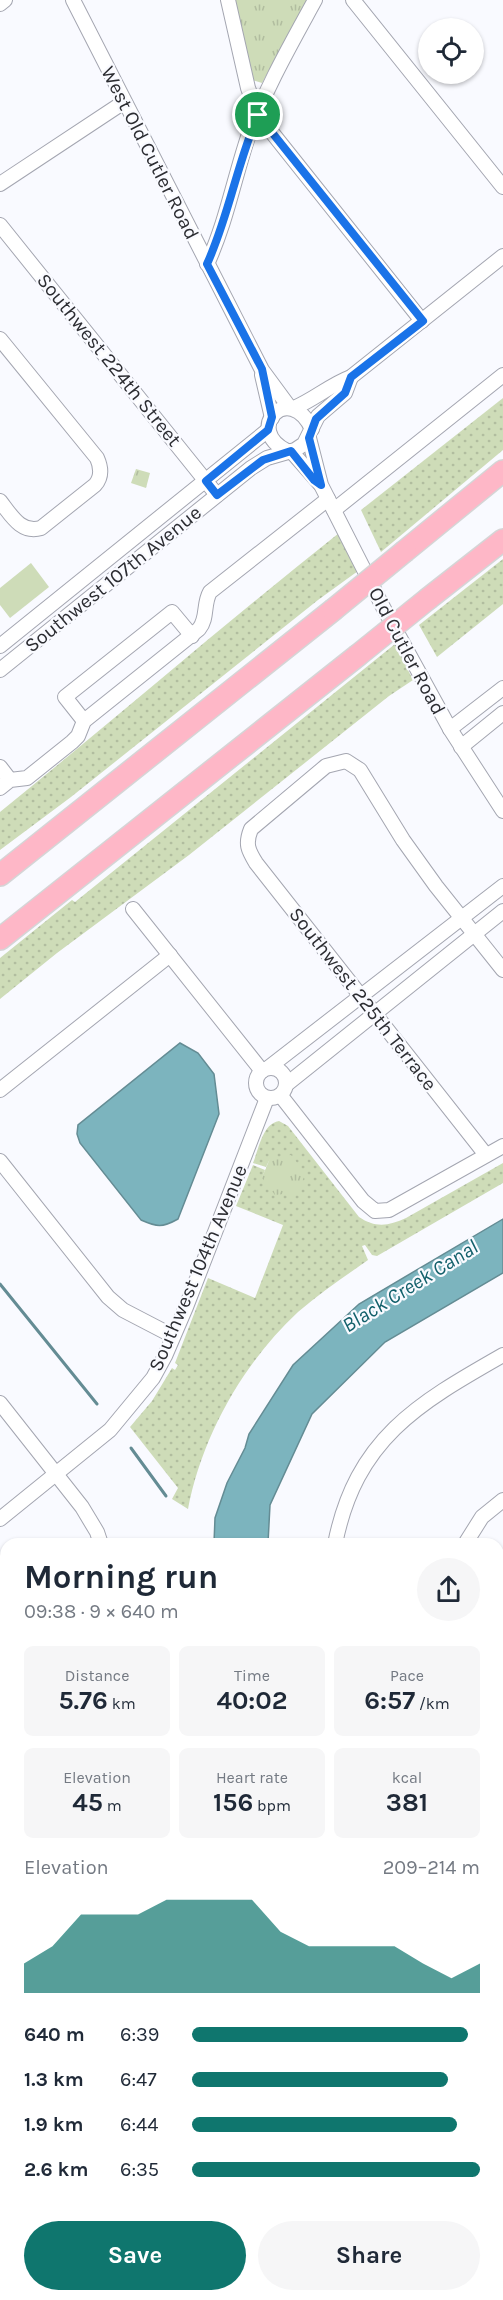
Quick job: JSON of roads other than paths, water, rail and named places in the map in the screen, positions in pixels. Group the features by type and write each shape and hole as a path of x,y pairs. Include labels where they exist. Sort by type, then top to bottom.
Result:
{"highway":[{"path":"0,875 333,610 503,471"},
{"path":"0,939 503,540"}],"street":[{"path":"0,4 6,0"},
{"name":"West Old Cutler Road","path":"73,0 262,369 292,408"},
{"path":"228,0 248,88 258,115 423,321"},
{"path":"207,264 220,236 249,135 274,76 315,0"},
{"path":"353,0 503,187"},
{"path":"0,184 124,102"},
{"name":"Southwest 224th Street","path":"0,225 217,495"},
{"path":"351,377 345,393 320,413 310,434 299,448 289,451 273,442 270,424 279,411 310,401 336,382 351,377 503,256"},
{"path":"0,339 97,458 100,476 95,485 44,527 31,530 18,523 0,501"},
{"name":"West Old Cutler Road","path":"262,369 270,424"},
{"path":"3,777 27,778 72,742 78,736 84,721 192,636 203,624 206,599 210,592 503,375"},
{"path":"292,408 302,413 310,434"},
{"name":"Southwest 107th Avenue","path":"0,646 206,481 270,424"},
{"name":"Old Cutler Road","path":"310,434 321,485 383,607 450,729 503,811"},
{"name":"Southwest 107th Avenue","path":"0,670 263,460 289,451"},
{"name":"Old Cutler Road","path":"289,451 321,485"},
{"path":"84,721 65,697 172,612 192,636"},
{"path":"450,729 500,696"},
{"path":"461,747 503,713"},
{"name":"Southwest 225th Terrace","path":"461,918 403,840 362,773 351,763 340,761 326,766 257,822 247,839 247,848 256,863 486,1155"},
{"path":"278,1093 261,1095 256,1086 257,1076 503,886"},
{"path":"133,909 265,1070 281,1072 278,1093 372,1210 382,1212 400,1206 503,1146"},
{"name":"Southwest 104th Avenue","path":"0,1519 99,1440 120,1420 153,1378 278,1093 503,911"},
{"path":"461,918 503,970"},
{"path":"0,1090 170,955"},
{"path":"0,1161 108,1297 123,1310 173,1336"},
{"path":"336,1538 342,1512 355,1482 376,1448 389,1433 427,1400 503,1355"},
{"path":"0,1403 90,1519 98,1538"},
{"path":"469,1538 482,1517 503,1500"}],"water":[{"path":"180,1043 198,1053 214,1074 219,1114 178,1219 168,1224 156,1225 141,1220 80,1143 77,1134 78,1125"},
{"name":"Black Creek Canal","path":"503,1219 503,1273 385,1342 312,1414 270,1505 268,1538 214,1538 215,1518 227,1483 245,1448 249,1434 293,1365 359,1304"}],"waterway":[{"path":"0,1284 97,1404"},
{"path":"131,1448 166,1496"}]}
